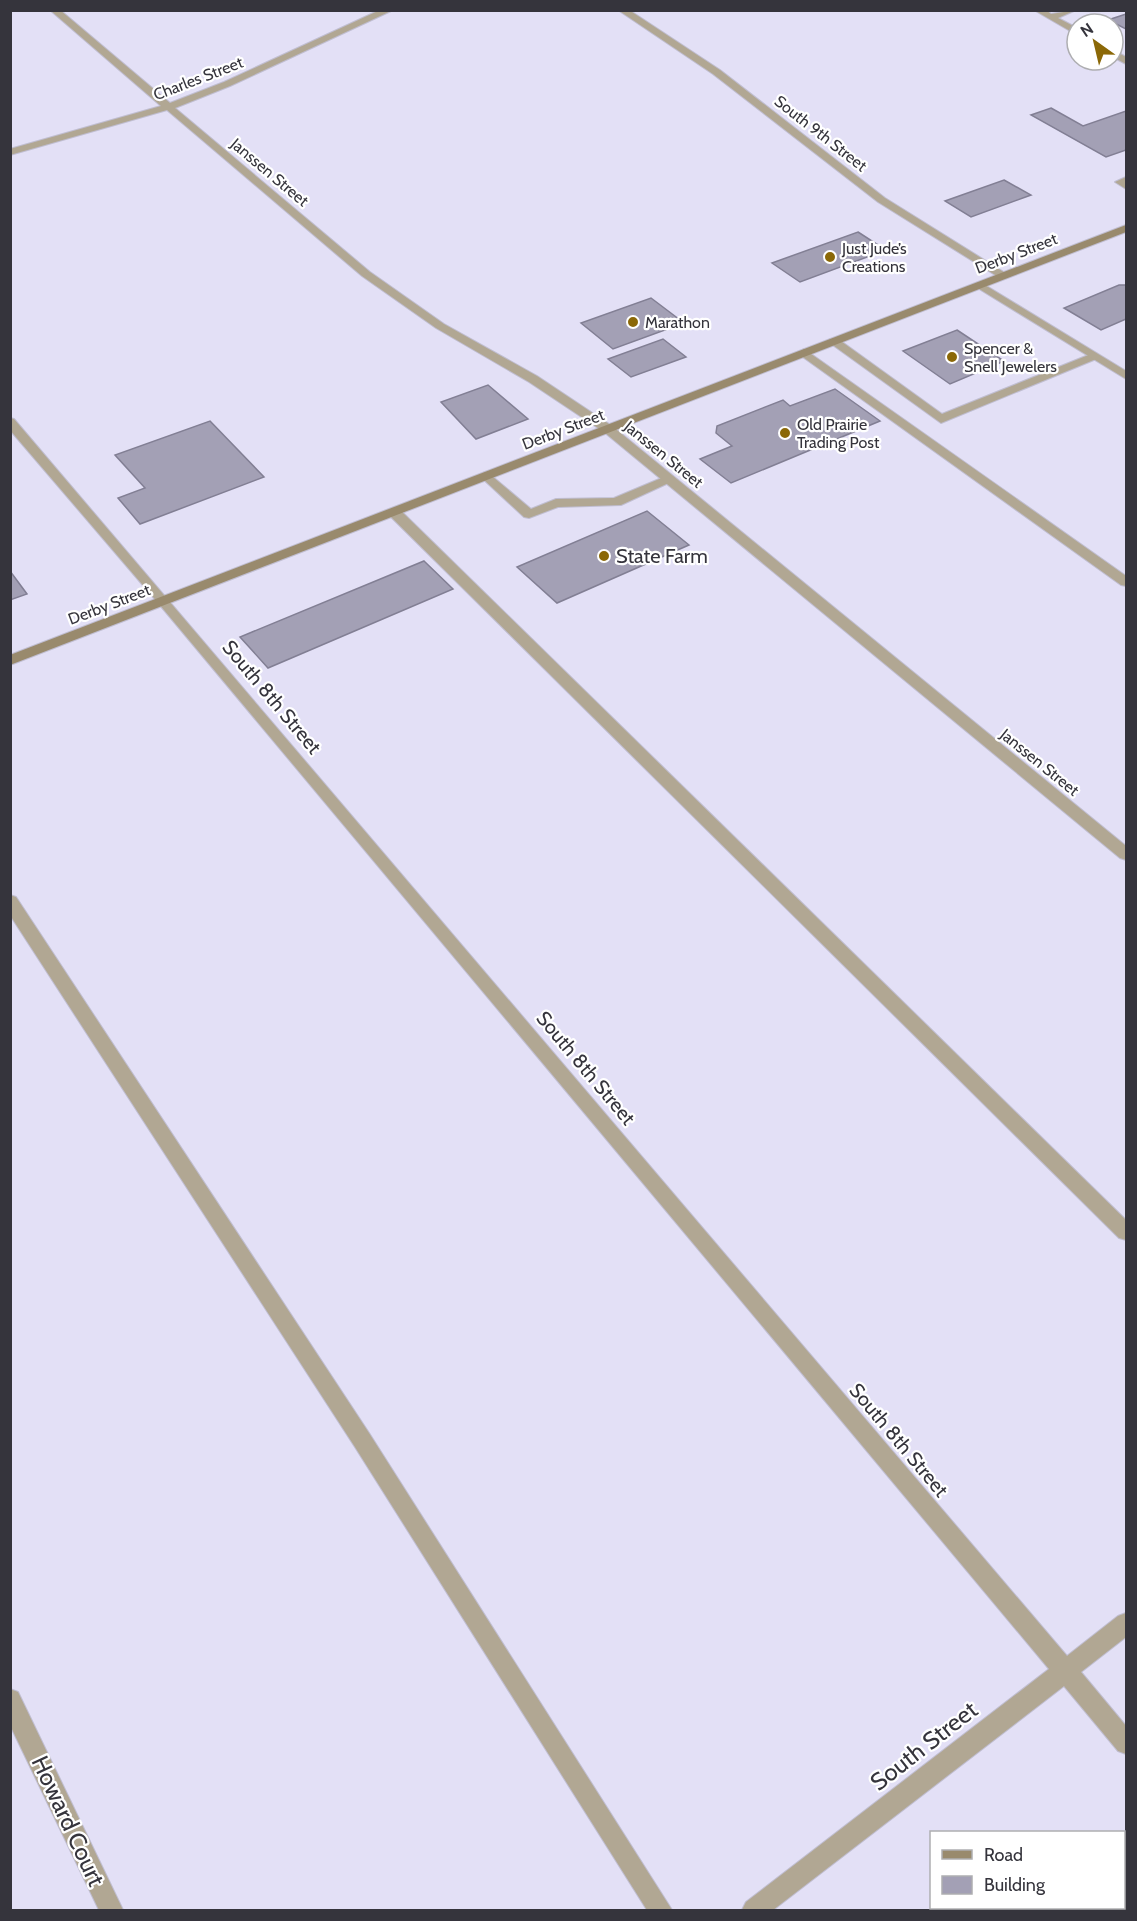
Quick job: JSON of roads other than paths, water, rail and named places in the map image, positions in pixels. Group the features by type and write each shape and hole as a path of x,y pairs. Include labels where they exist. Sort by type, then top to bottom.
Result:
{"main road":[{"name":"Derby Street","path":"10,660 1126,228"}],"street":[{"name":"Janssen Street","path":"54,10 366,274 440,326 533,379 608,429 1126,854"},
{"name":"Charles Street","path":"10,152 168,107 227,84 389,10"},
{"name":"South 9th Street","path":"622,10 680,46 730,82 867,189 1004,276"},
{"path":"1038,10 1065,25"},
{"path":"1051,17 1072,10"},
{"path":"1126,180 1120,183 1126,186"},
{"path":"980,285 1126,376"},
{"path":"834,341 942,419 1095,357"},
{"path":"804,353 1126,582"},
{"name":"South 8th Street","path":"10,422 164,601 1126,1743"},
{"path":"487,476 529,514 556,503 616,502 669,480"},
{"path":"394,512 1126,1232"},
{"path":"10,901 362,1440 660,1911"},
{"name":"South Street","path":"754,1911 1126,1624"},
{"name":"Howard Court","path":"10,1700 111,1911"}],"place":[{"name":"Just Jude’s Creations","path":"830,257"},
{"name":"Marathon","path":"633,322"},
{"name":"Spencer & Snell Jewelers","path":"952,357"},
{"name":"Old Prairie Trading Post","path":"785,433"},
{"name":"State Farm","path":"604,556"}]}
